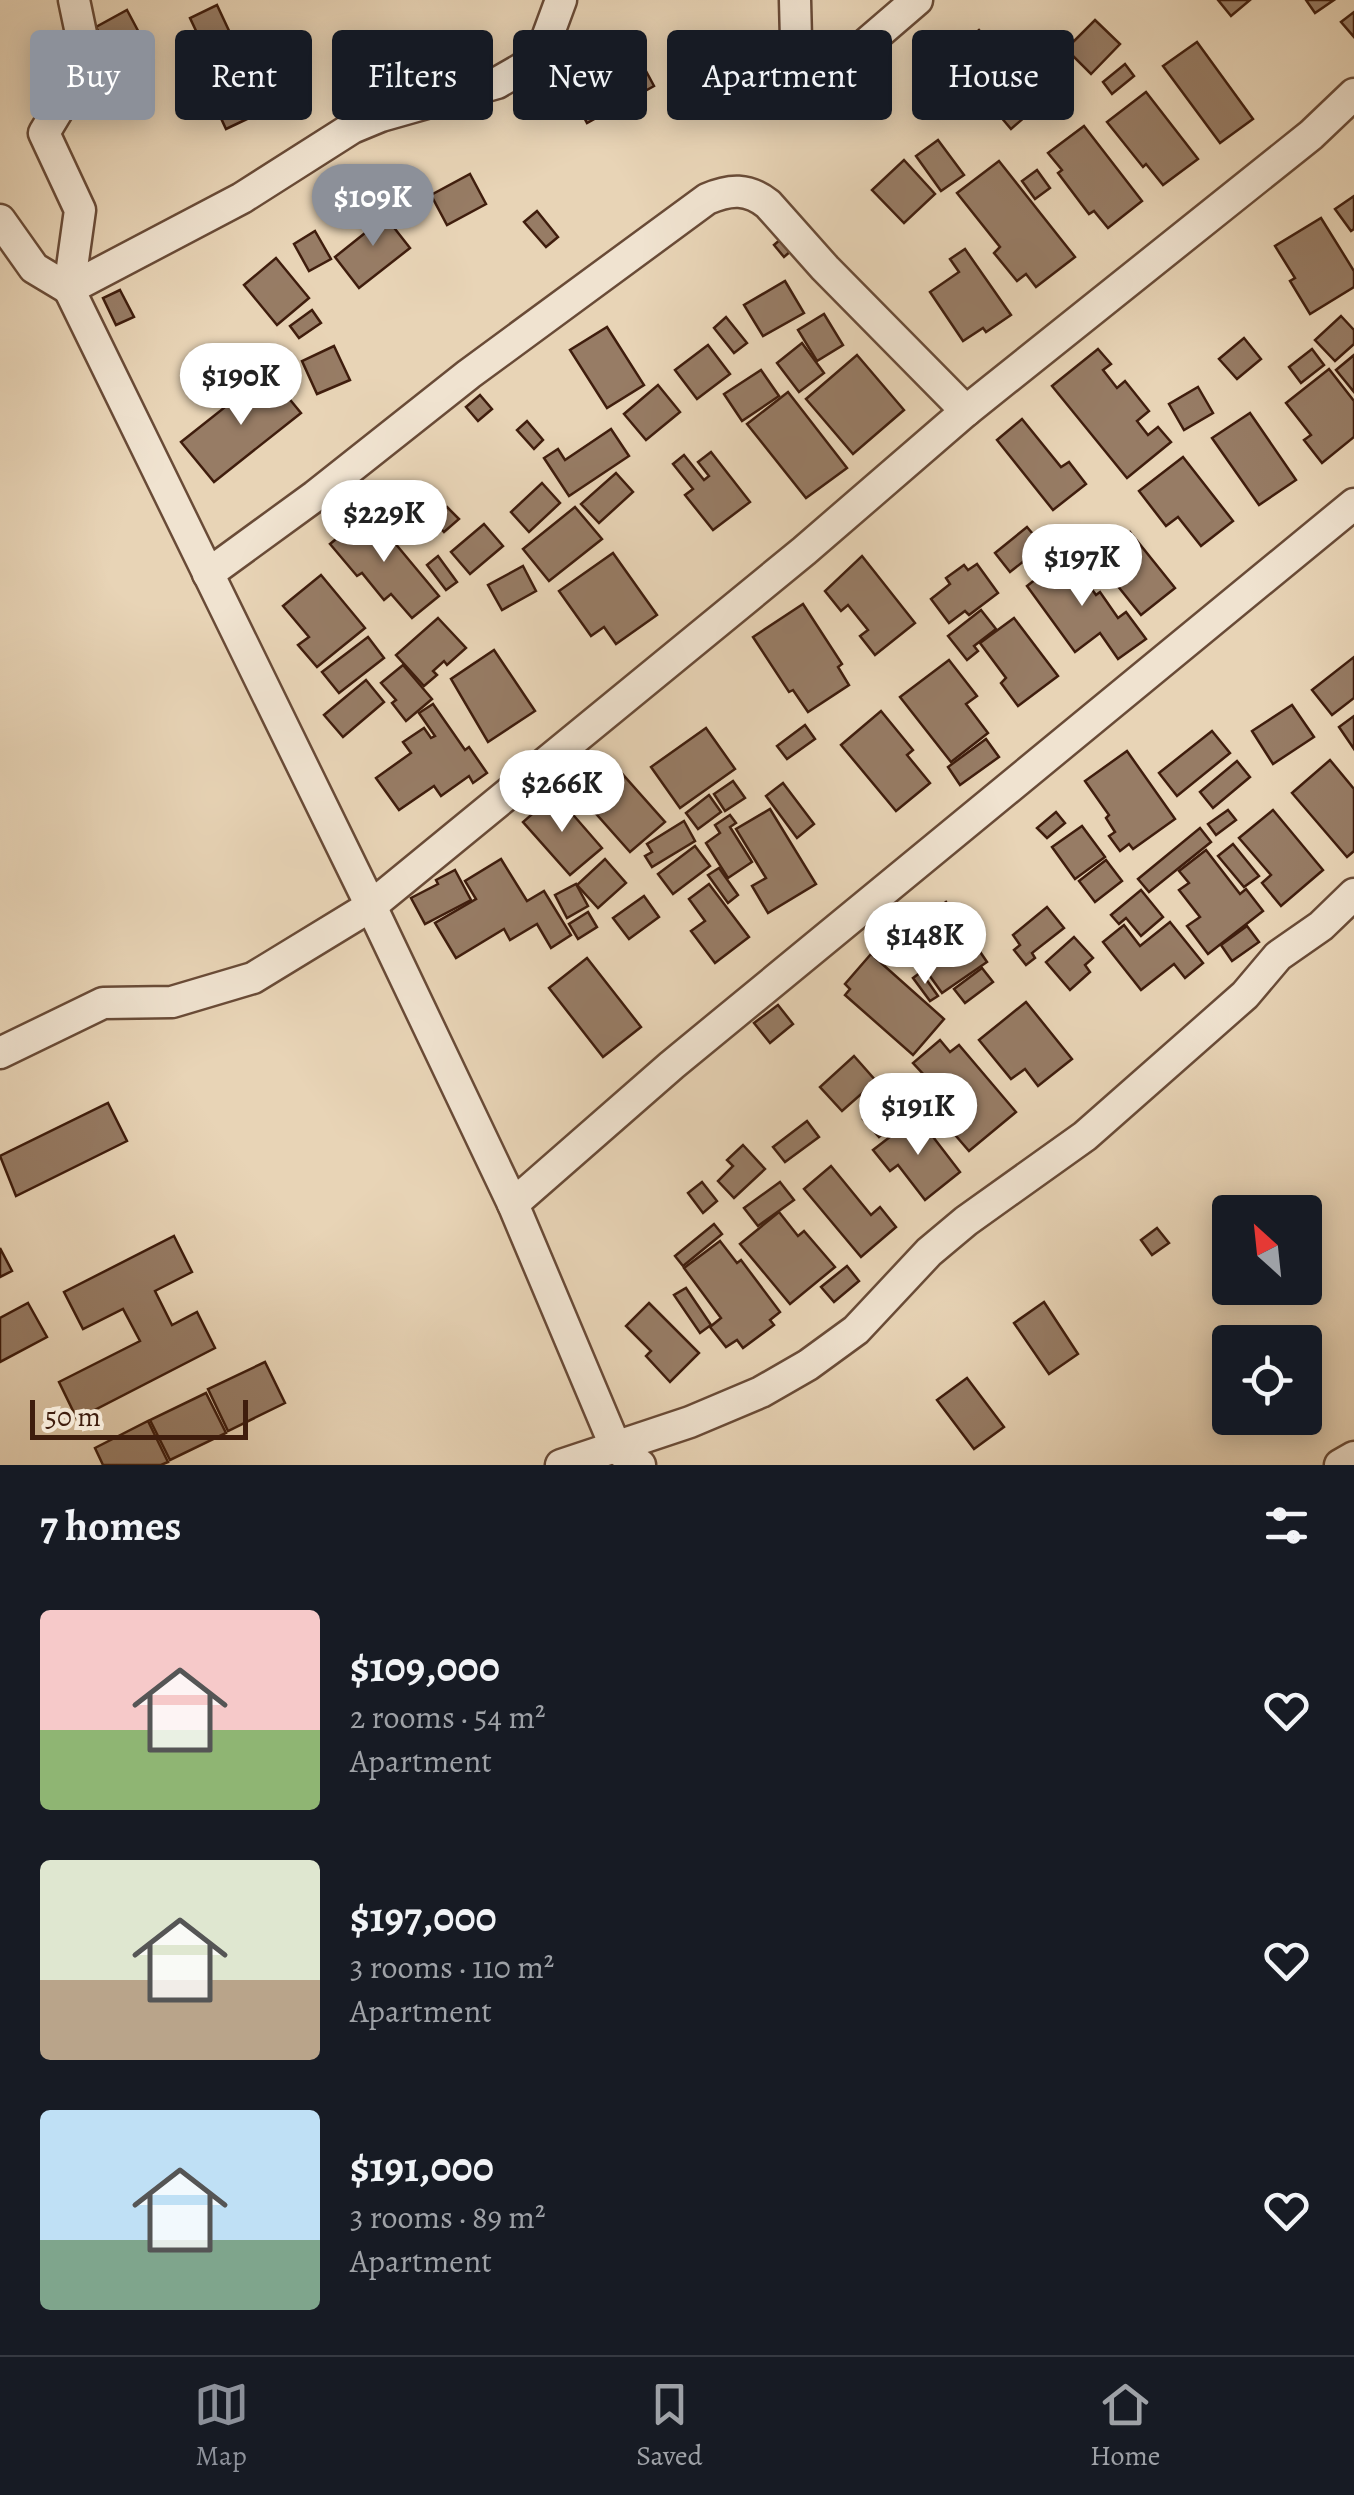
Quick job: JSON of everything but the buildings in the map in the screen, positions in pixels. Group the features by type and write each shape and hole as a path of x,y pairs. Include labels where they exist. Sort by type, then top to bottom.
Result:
{"street":[{"path":"69,289 80,210 44,133 88,62 74,0"},
{"path":"69,289 242,198 352,128 497,83 524,68 544,46 562,0"},
{"path":"795,0 796,40 817,86 917,0"},
{"path":"0,1053 103,1003 172,1002 253,978 371,906 804,552 966,411 1312,134 1354,94"},
{"path":"208,574 315,496 485,362 707,199 723,192 740,190 757,195 768,204 825,268 966,411"},
{"path":"0,220 10,259 69,289 371,906 628,1457"},
{"path":"513,1204 672,1065 1354,504"},
{"path":"561,1465 628,1457 808,1365 856,1330 929,1252 966,1220 1086,1136 1245,995 1278,956 1321,926 1354,894"},
{"path":"1340,1465 1354,1458"}]}
